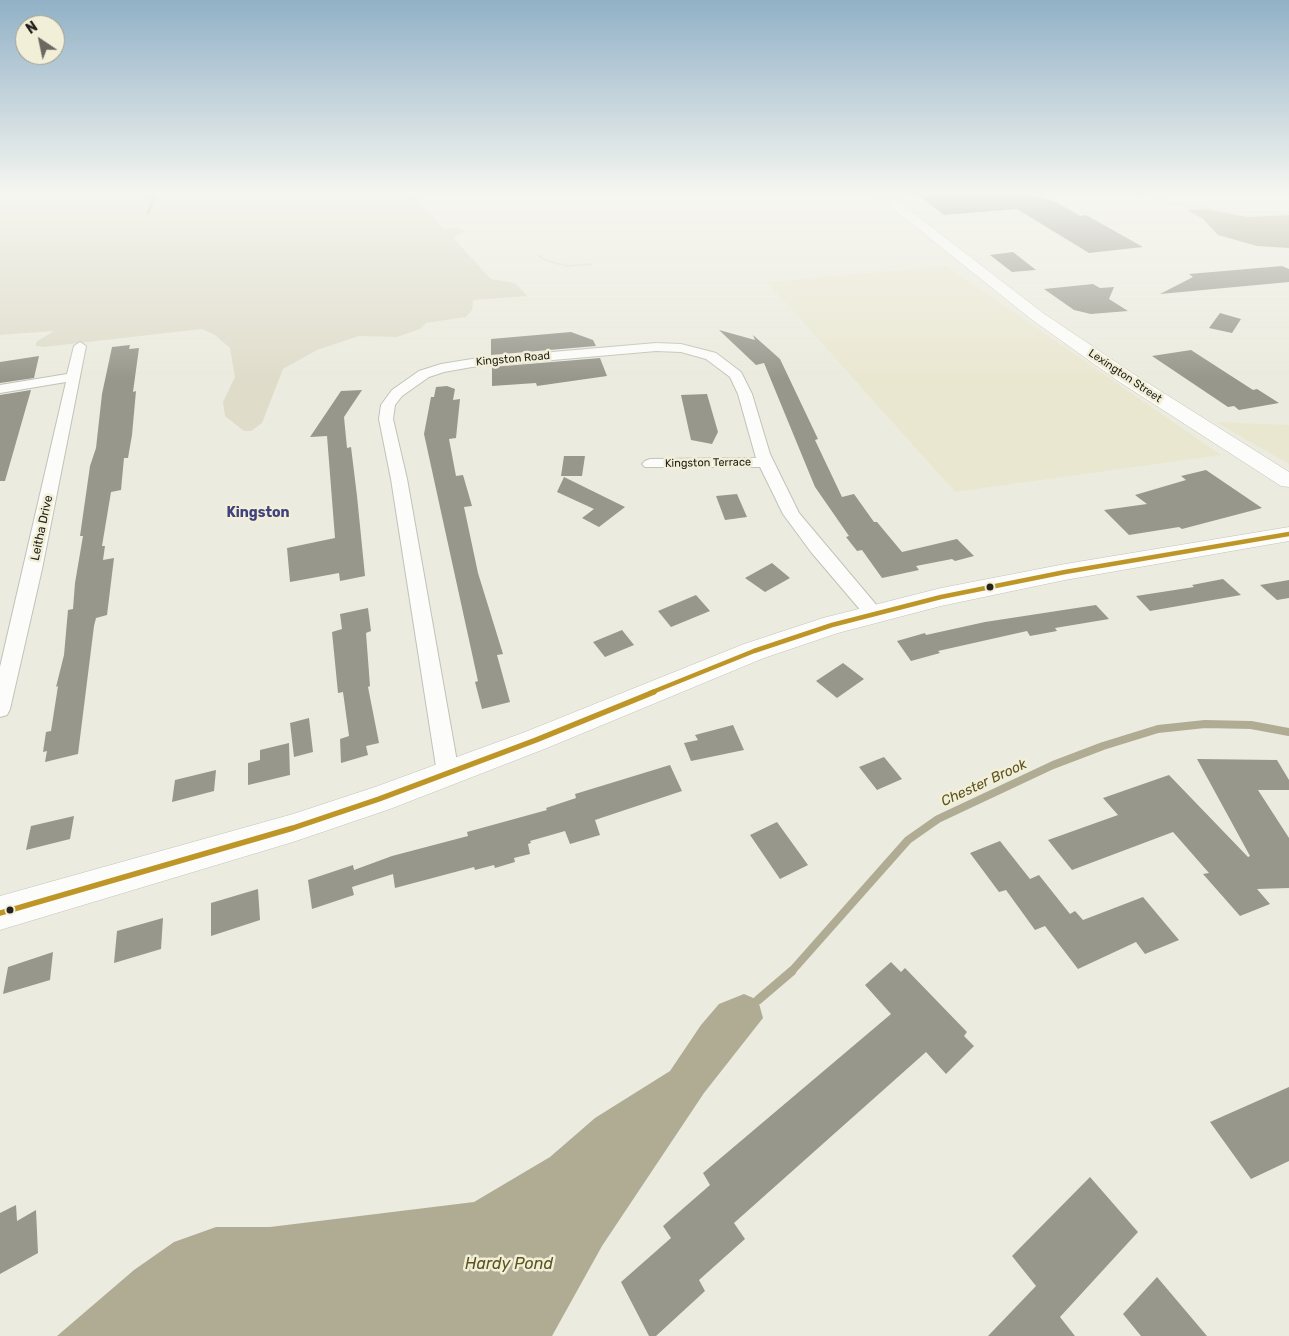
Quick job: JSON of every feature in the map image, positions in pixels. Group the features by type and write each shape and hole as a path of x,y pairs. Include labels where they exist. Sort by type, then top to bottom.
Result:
{"main road":[{"name":"Lexington Street","path":"956,254 1037,316 1125,377 1289,481"},
{"path":"0,913 293,828 448,773 754,651 832,625 941,597 1065,572 1289,534"}],"street":[{"name":"Leitha Drive","path":"0,709 80,346"},
{"name":"Kingston Road","path":"448,773 399,479 386,419 388,405 397,393 424,374 456,366 656,347 680,348 712,356 736,375 745,394 765,462 791,514 817,548 875,614"},
{"path":"0,389 74,377"},
{"name":"Kingston Terrace","path":"650,464 765,462"}],"path":[{"path":"539,256 547,261 568,266 593,264"}],"shaded area":[{"path":"0,254 468,254 491,279 515,283 527,296 473,300 472,310 466,317 426,323 420,329 397,337 359,336 317,350 283,369 262,423 251,431 244,431 225,416 223,402 235,377 230,348 215,335 202,329 44,347 36,346 36,342 54,331 0,335"},
{"path":"947,266 1221,455 955,492 767,282"},
{"path":"1216,422 1289,425 1289,464 1238,435"}],"water":[{"name":"Hardy Pond","path":"744,994 758,1000 763,1018 704,1093 602,1246 552,1336 57,1336 134,1270 174,1242 216,1227 270,1227 474,1202 550,1157 595,1118 670,1071 701,1025 719,1004"}],"building":[{"path":"1016,254 1036,270 1012,272 990,255"},
{"path":"1282,266 1289,269 1289,282 1160,294 1193,277 1189,274"},
{"path":"1093,284 1100,288 1114,287 1109,299 1128,311 1091,314 1074,310 1044,289"},
{"path":"1220,313 1241,319 1232,333 1209,328"},
{"path":"719,330 755,340 753,335 780,359 818,439 815,440 842,497 854,494 874,522 877,522 902,552 957,539 974,556 955,561 952,559 916,566 919,570 882,578 862,550 857,551 846,537 849,536 815,487 764,363 756,365"},
{"path":"571,332 593,340 596,346 491,355 491,339"},
{"path":"130,345 129,349 139,348 133,392 136,391 132,435 128,458 124,458 121,490 111,492 102,546 105,546 103,560 114,558 107,615 96,618 94,626 78,754 45,762 47,751 43,752 46,732 51,731 58,686 56,687 64,655 68,610 73,609 75,583 83,536 80,536 90,466 96,448 102,394 112,347"},
{"path":"1191,350 1253,390 1257,389 1279,403 1239,410 1234,406 1228,407 1152,356"},
{"path":"39,356 34,378 0,383 0,362"},
{"path":"600,358 607,376 537,386 536,383 492,386 492,367"},
{"path":"447,386 455,389 453,400 460,399 456,438 449,439 456,476 463,475 472,506 464,507 478,573 503,654 497,655 510,702 482,709 475,682 478,681 424,434 431,397 434,397 436,387"},
{"path":"31,390 5,481 0,481 0,395"},
{"path":"362,390 344,417 347,448 351,447 365,576 340,581 339,573 290,582 287,548 335,538 327,436 310,437 341,391"},
{"path":"707,394 718,432 712,444 691,440 681,395"},
{"path":"564,456 585,456 582,476 561,476"},
{"path":"1206,470 1262,508 1182,529 1179,527 1129,535 1104,510 1147,504 1135,495 1186,480 1181,476"},
{"path":"564,477 625,507 599,527 582,518 594,509 557,492"},
{"path":"737,494 747,517 725,520 716,496"},
{"path":"772,563 790,578 765,592 745,578"},
{"path":"1223,579 1241,595 1150,611 1136,596 1194,587 1192,585"},
{"path":"1289,580 1289,598 1277,600 1260,585"},
{"path":"696,595 710,611 671,627 658,611"},
{"path":"1096,605 1109,619 1055,628 1057,631 1030,636 1027,631 938,651 940,653 911,661 897,641 925,633 926,635 985,622"},
{"path":"368,608 371,631 366,633 370,686 368,687 379,743 366,746 368,755 341,763 340,739 349,736 343,692 338,693 332,632 342,629 340,614"},
{"path":"622,630 634,645 605,657 593,642"},
{"path":"843,663 864,679 837,698 816,681"},
{"path":"309,718 313,752 294,757 290,723"},
{"path":"733,725 744,750 691,761 684,743 698,740 695,735"},
{"path":"289,743 290,775 248,785 248,763 260,760 260,750"},
{"path":"884,757 902,779 877,790 859,767"},
{"path":"1197,759 1277,760 1289,780 1289,790 1258,790 1289,838 1289,888 1257,889 1270,904 1240,916 1203,874 1209,873 1173,832 1072,870 1048,840 1118,815 1103,798 1169,775 1248,857 1250,856"},
{"path":"670,765 682,791 595,820 600,835 570,844 565,831 530,841 531,843 528,844 530,854 514,858 515,862 495,868 494,865 475,870 474,867 395,888 393,874 352,887 354,895 312,909 308,880 353,865 354,870 392,856 468,836 467,832 547,810 546,808 576,798 575,794"},
{"path":"216,770 214,791 172,802 175,780"},
{"path":"74,816 70,839 26,850 31,826"},
{"path":"777,822 808,865 780,879 750,835"},
{"path":"1000,841 1030,879 1039,875 1070,914 1075,911 1083,920 1143,897 1179,940 1145,954 1136,942 1078,969 1045,926 1035,930 1006,890 999,892 970,853"},
{"path":"258,889 260,920 211,936 211,903"},
{"path":"163,918 161,949 114,963 117,931"},
{"path":"53,952 50,980 3,994 8,967"},
{"path":"891,962 901,972 905,968 967,1032 964,1036 974,1046 946,1074 926,1052 734,1223 745,1239 699,1280 705,1291 656,1336 649,1336 621,1282 671,1238 663,1226 710,1185 703,1173 891,1014 865,985"},
{"path":"1289,1087 1289,1161 1251,1179 1210,1122"},
{"path":"1090,1177 1138,1232 1060,1317 1075,1336 988,1336 1036,1286 1012,1256"},
{"path":"16,1205 17,1221 36,1210 38,1253 0,1274 0,1213"},
{"path":"1157,1277 1207,1336 1141,1336 1123,1314"}],"waterway":[{"name":"Chester Brook","path":"792,971 908,840 938,819 1053,765 1103,746 1158,729 1205,724 1251,725 1289,732"},
{"name":"Chester Brook","path":"758,1000 792,971"}],"transit line":[{"path":"0,913 293,828 379,799 536,740 754,651 832,625 941,597 1065,572 1289,534"}],"district":[{"name":"Kingston","path":"258,513"}]}
